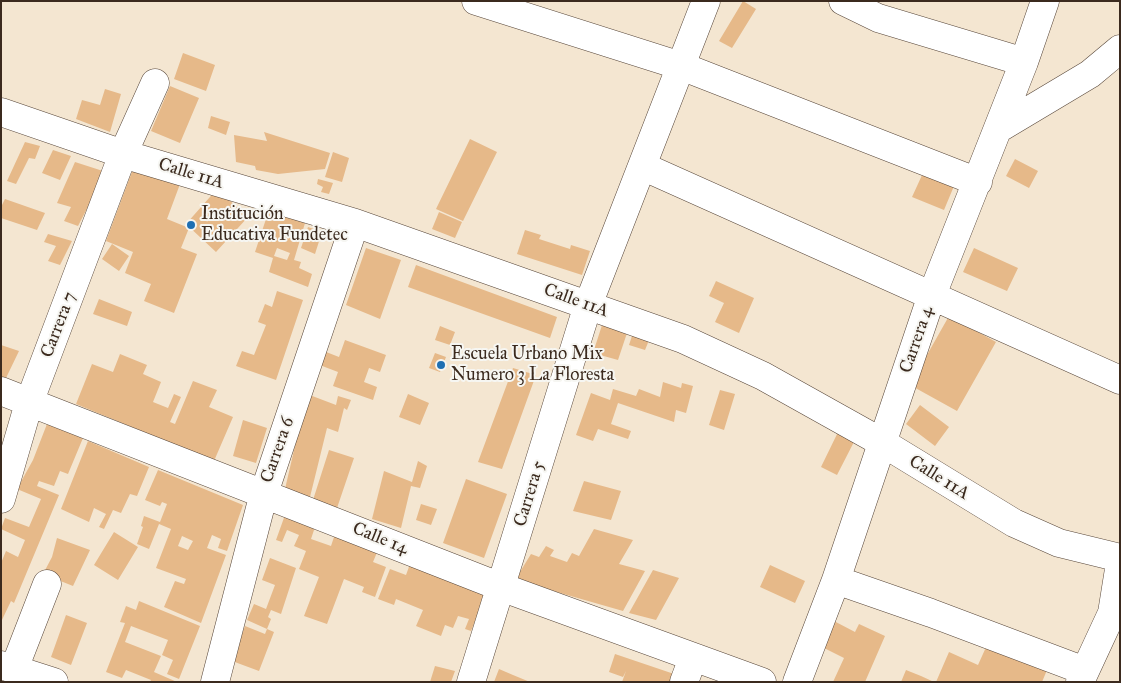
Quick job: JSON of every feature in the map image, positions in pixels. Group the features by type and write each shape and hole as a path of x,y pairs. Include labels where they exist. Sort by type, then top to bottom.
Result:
{"street":[{"path":"476,1 682,66 978,182"},
{"name":"Carrera 5","path":"470,682 501,588 588,305 706,1"},
{"path":"843,1 878,18 1024,62"},
{"name":"Carrera 4","path":"797,682 836,580 932,296 1024,62 1045,1"},
{"path":"998,129 1090,74 1120,49"},
{"name":"Carrera 7","path":"1,499 29,403 123,154 155,83"},
{"name":"Calle 11A","path":"1,112 123,154 355,223 682,339 763,376 883,443 1014,522 1059,543 1120,558"},
{"path":"642,166 1120,380"},
{"name":"Carrera 6","path":"215,682 264,493 355,223"},
{"name":"Calle 14","path":"1,391 264,493 501,588 689,670 762,682"},
{"path":"836,580 931,612 1083,676 1112,613 1120,563"},
{"path":"47,584 8,667 54,682"}],"building":[{"path":"743,1 756,9 732,48 719,41"},
{"path":"183,53 215,65 206,91 174,79"},
{"path":"170,86 199,98 180,143 151,131"},
{"path":"105,89 121,94 110,132 76,119 82,100 100,105"},
{"path":"211,116 230,122 226,135 208,128"},
{"path":"264,132 330,153 325,169 278,174 256,170 255,166 236,162 234,135 267,141"},
{"path":"470,139 497,152 463,221 436,209"},
{"path":"25,142 40,146 35,159 29,158 16,184 7,181"},
{"path":"53,150 71,156 60,180 42,173"},
{"path":"333,152 349,158 342,182 325,177"},
{"path":"1015,159 1038,171 1029,188 1006,176"},
{"path":"136,161 183,176 167,219 189,228 181,248 197,254 174,313 144,301 151,284 125,273 133,252 106,241"},
{"path":"75,162 106,172 78,226 64,221 71,207 57,203"},
{"path":"923,173 954,186 944,210 912,197"},
{"path":"318,179 333,183 329,194 321,192 323,187 317,184"},
{"path":"217,189 248,217 216,252 186,224"},
{"path":"5,199 45,213 37,230 1,218 1,207"},
{"path":"269,210 305,223 294,260 301,262 299,268 312,274 308,287 269,272 273,258 255,252","holes":["277,248 290,253 287,260 274,256"]},
{"path":"439,212 462,222 455,238 432,229"},
{"path":"308,227 322,232 315,254 301,248"},
{"path":"525,230 541,235 539,239 570,249 571,245 590,251 582,275 517,254"},
{"path":"48,234 72,241 60,265 48,261 56,246 44,242"},
{"path":"112,244 129,256 119,271 102,259"},
{"path":"366,248 401,260 380,319 346,305"},
{"path":"974,248 1018,268 1007,291 963,272"},
{"path":"416,265 557,317 550,338 408,287"},
{"path":"716,281 754,298 739,333 715,322 724,303 709,296"},
{"path":"277,291 303,300 276,380 236,366 242,351 254,355 266,325 258,322 265,304 272,307"},
{"path":"99,299 132,312 127,326 93,314"},
{"path":"949,316 996,342 957,411 910,385"},
{"path":"603,322 628,330 618,360 593,353"},
{"path":"440,326 455,332 450,345 435,340"},
{"path":"635,327 652,333 645,350 629,345"},
{"path":"345,340 386,355 380,372 369,368 364,382 377,387 373,400 333,386 338,372 317,364 321,350 339,357"},
{"path":"1,345 19,351 6,378 1,377"},
{"path":"435,353 446,357 440,372 429,368"},
{"path":"120,354 147,365 143,374 161,382 153,402 168,408 174,394 181,397 170,422 175,424 193,381 217,390 209,407 233,417 214,461 76,404 92,364 113,372"},
{"path":"513,368 536,375 502,469 478,462"},
{"path":"663,382 681,388 682,383 693,386 686,413 676,410 674,422 618,403 611,424 631,431 628,439 598,429 593,441 576,435 591,393 610,400 613,389 636,396 639,389 660,397"},
{"path":"720,390 735,394 724,430 709,425"},
{"path":"307,394 336,405 338,396 351,400 347,410 344,408 338,432 327,428 310,497 285,489"},
{"path":"408,394 429,403 420,425 399,417"},
{"path":"920,405 949,427 935,446 906,424"},
{"path":"243,420 267,428 256,463 233,456"},
{"path":"47,424 83,438 68,474 60,471 54,486 39,481 37,486 59,495 14,603 11,601 1,622 1,563 6,551 18,557 25,540 1,529 5,518 29,527 41,499 17,489 33,460"},
{"path":"840,428 857,436 837,475 821,467"},
{"path":"88,441 149,467 137,496 130,494 121,513 113,510 104,529 99,527 106,514 94,508 89,522 61,509"},
{"path":"329,450 354,458 337,508 313,500"},
{"path":"418,461 427,466 420,488 411,486 401,528 372,519 384,471 412,482"},
{"path":"158,470 243,505 227,551 218,548 221,539 212,535 207,548 226,555 201,623 164,607 175,581 184,584 186,579 156,568 171,529 159,524 149,549 137,544 143,527 141,526 144,516 160,522 167,504 162,502 160,506 145,500","holes":["182,536 193,541 188,550 178,546"]},
{"path":"466,479 507,494 484,558 443,543"},
{"path":"584,481 621,491 611,520 573,511"},
{"path":"421,504 437,509 431,525 416,520"},
{"path":"285,515 315,527 311,539 331,546 335,534 378,550 373,562 386,567 375,597 362,592 364,587 344,579 327,624 304,616 319,577 299,569 306,551 294,546 299,535 287,530 282,542 276,540"},
{"path":"594,529 633,540 619,564 645,571 623,611 515,580 531,554 539,557 546,546 554,550 550,556 567,562 572,553 579,556"},
{"path":"114,532 138,547 118,580 94,565"},
{"path":"57,538 90,550 73,586 43,574 52,557"},
{"path":"270,558 296,568 281,614 271,610 268,617 271,619 267,629 247,620 254,604 266,609 275,585 262,580"},
{"path":"410,564 487,592 471,631 465,629 469,619 458,616 453,628 445,625 441,636 416,626 423,610 396,599 394,605 378,599 390,569 406,575"},
{"path":"770,565 805,581 795,603 760,587"},
{"path":"653,570 679,578 656,620 629,613"},
{"path":"139,601 200,626 179,679 167,674 173,660 162,655 168,640 131,626 125,642 161,656 154,672 177,682 150,682 151,680 126,670 122,678 106,672 125,623 120,622 126,606 136,610"},
{"path":"66,615 87,623 71,665 51,657"},
{"path":"832,620 855,632 859,624 885,636 865,682 833,682 844,658 816,644"},
{"path":"245,626 265,634 267,629 274,632 259,671 232,661"},
{"path":"987,645 1047,670 1042,682 936,682 949,652 978,665"},
{"path":"615,654 680,676 678,682 622,682 626,671 623,677 609,672"},
{"path":"435,666 455,671 451,682 430,682"},
{"path":"499,669 513,675 530,682 494,682"},
{"path":"906,670 921,676 934,682 901,682"}],"place":[{"name":"Institución Educativa Fundetec","path":"191,225"},
{"name":"Escuela Urbano Mix Numero 3 La Floresta","path":"441,365"}]}
